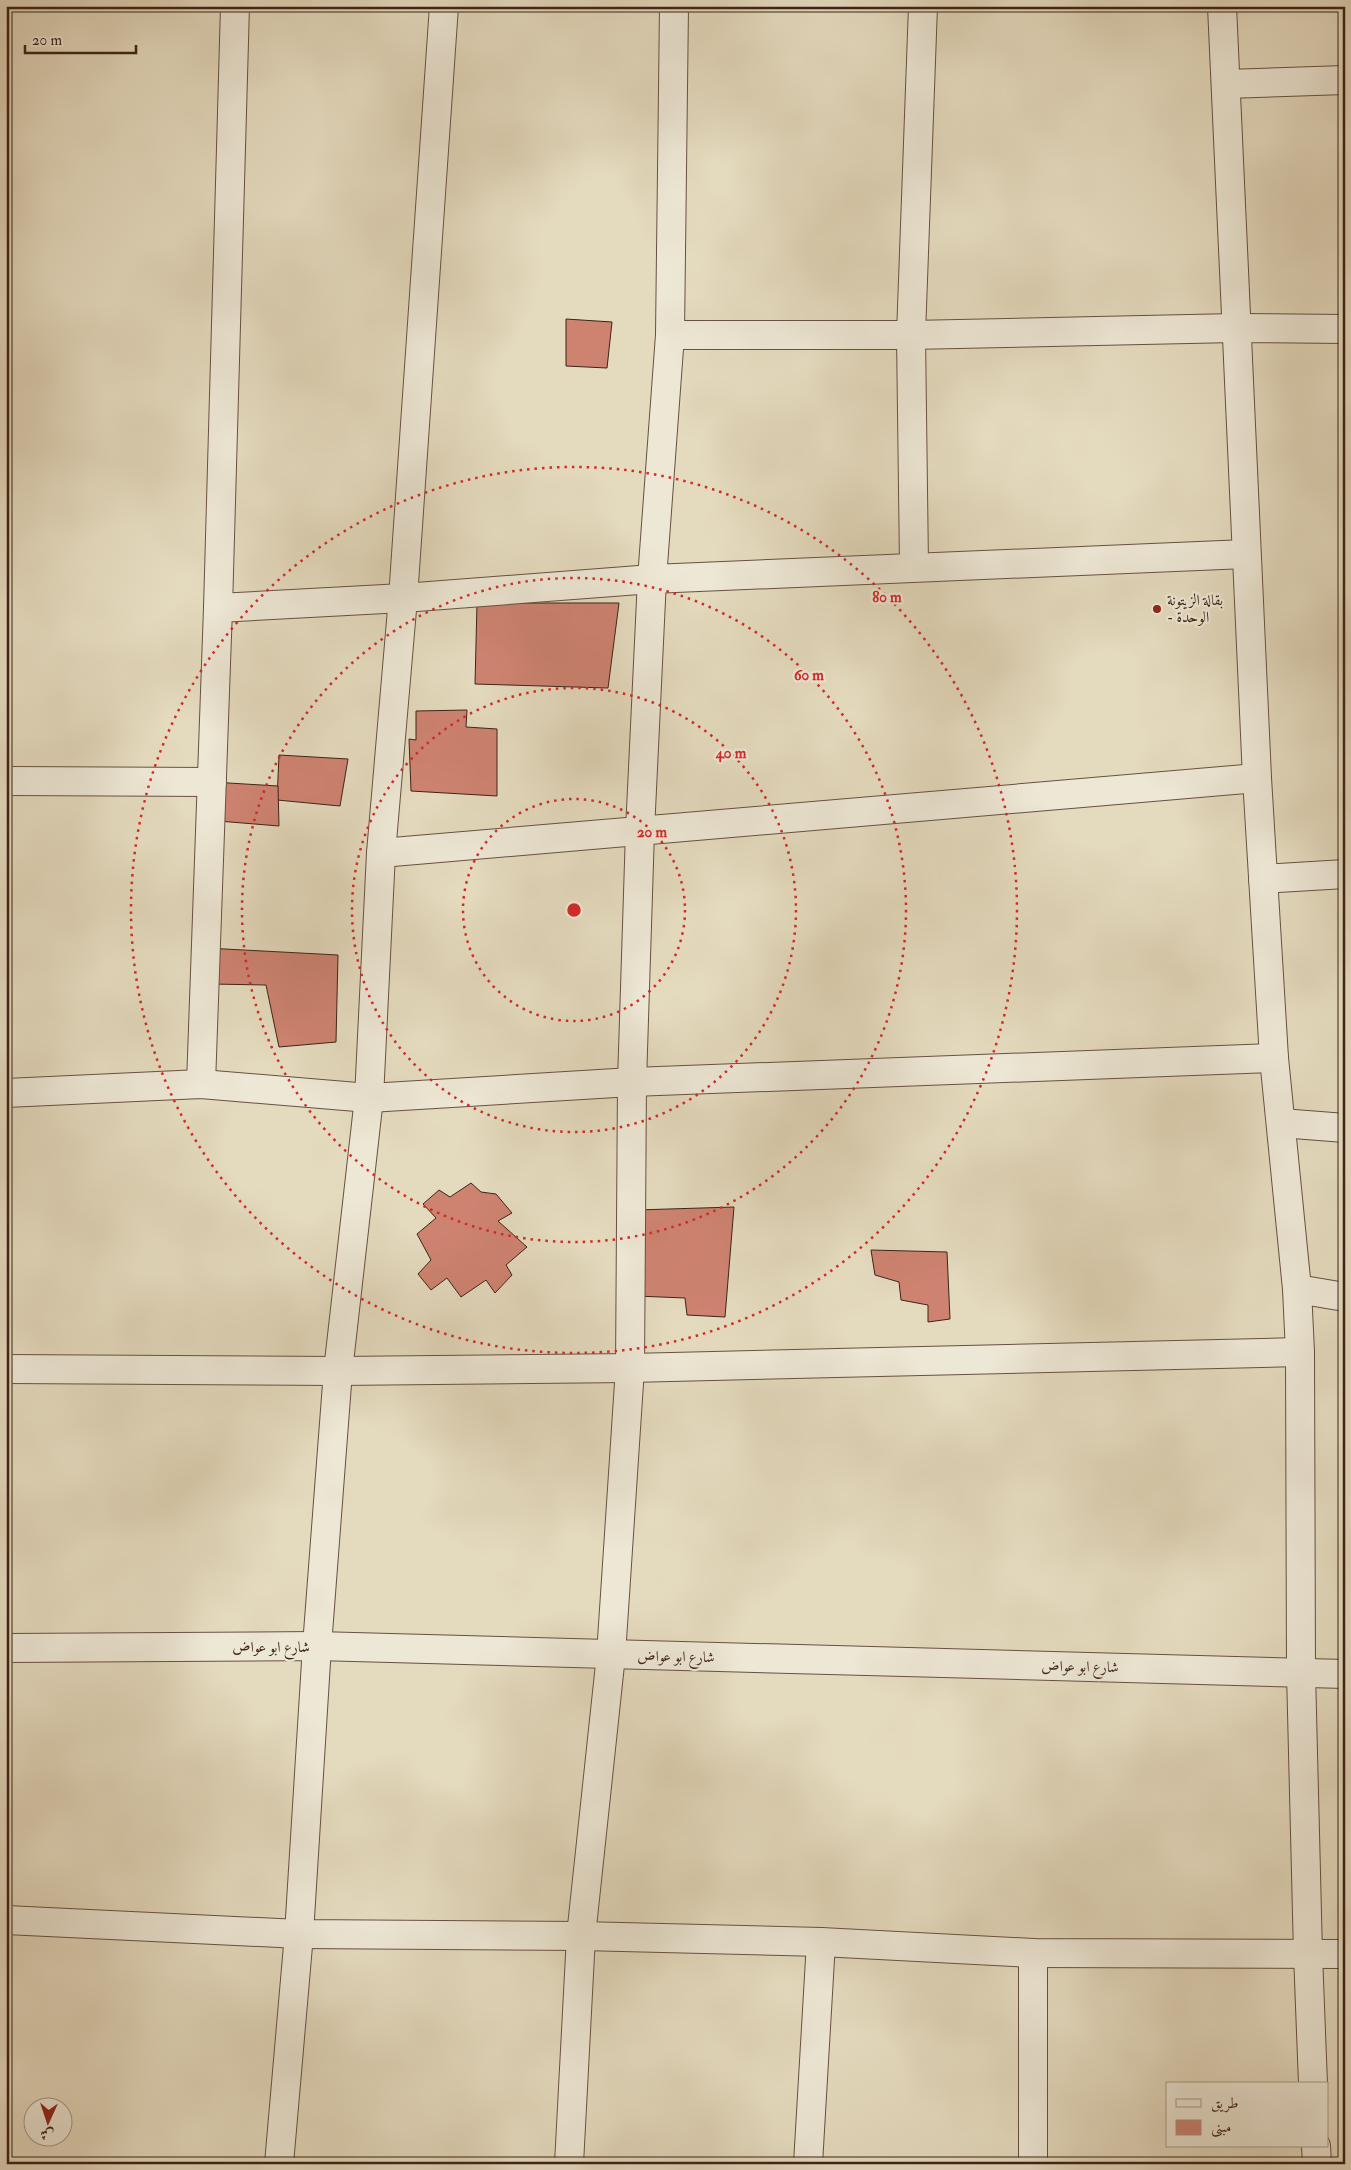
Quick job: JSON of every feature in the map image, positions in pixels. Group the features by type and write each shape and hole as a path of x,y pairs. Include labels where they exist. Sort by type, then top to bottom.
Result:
{"street":[{"path":"201,1084 218,608 235,6"},
{"path":"279,2164 298,1934 338,1371 369,1098 381,853 403,598 444,6"},
{"path":"569,2164 580,1936 611,1655 630,1368 632,1082 640,831 652,579 670,335 674,6"},
{"path":"914,566 911,335 923,6"},
{"path":"1222,6 1235,328 1257,778 1274,1058 1297,1289 1300,1352 1302,1672 1308,1954 1313,2082"},
{"path":"1226,84 1345,80"},
{"path":"670,335 911,335 1235,328 1345,329"},
{"path":"218,608 403,598 652,579 914,566 1246,554"},
{"path":"381,853 1257,778"},
{"path":"6,781 212,782"},
{"path":"1263,879 1345,874"},
{"path":"6,1092 201,1084 369,1098 632,1082 1274,1058"},
{"path":"1281,1123 1345,1128"},
{"path":"1297,1289 1345,1297"},
{"path":"6,1370 338,1371 630,1368 1300,1352"},
{"name":"شارع ابو عواض","path":"6,1648 317,1646 1345,1674"},
{"path":"6,1920 298,1934 580,1936 821,1942 1033,1953 1345,1954"},
{"path":"808,2164 821,1942"},
{"path":"1033,1953 1033,2164"},
{"path":"1316,2148 1317,2164"}],"building":[{"path":"566,319 612,322 607,368 566,366"},
{"path":"477,603 619,603 608,688 475,684"},
{"path":"467,710 466,727 497,729 497,796 411,791 409,739 416,740 416,711"},
{"path":"279,755 348,759 340,806 277,800"},
{"path":"212,782 278,786 279,826 218,821"},
{"path":"206,948 338,955 336,1042 279,1047 266,985 211,984"},
{"path":"471,1183 481,1192 496,1194 512,1213 498,1221 527,1247 506,1265 512,1275 495,1293 486,1280 461,1297 447,1278 431,1290 418,1274 431,1260 417,1234 436,1218 423,1204 439,1190 450,1197"},
{"path":"734,1207 725,1317 687,1315 685,1298 636,1296 636,1210"},
{"path":"871,1250 947,1252 950,1319 928,1322 928,1305 901,1300 899,1282 875,1275"}],"place":[{"name":"بقالة الزيتونة - الوحدة","path":"1157,609"}]}
